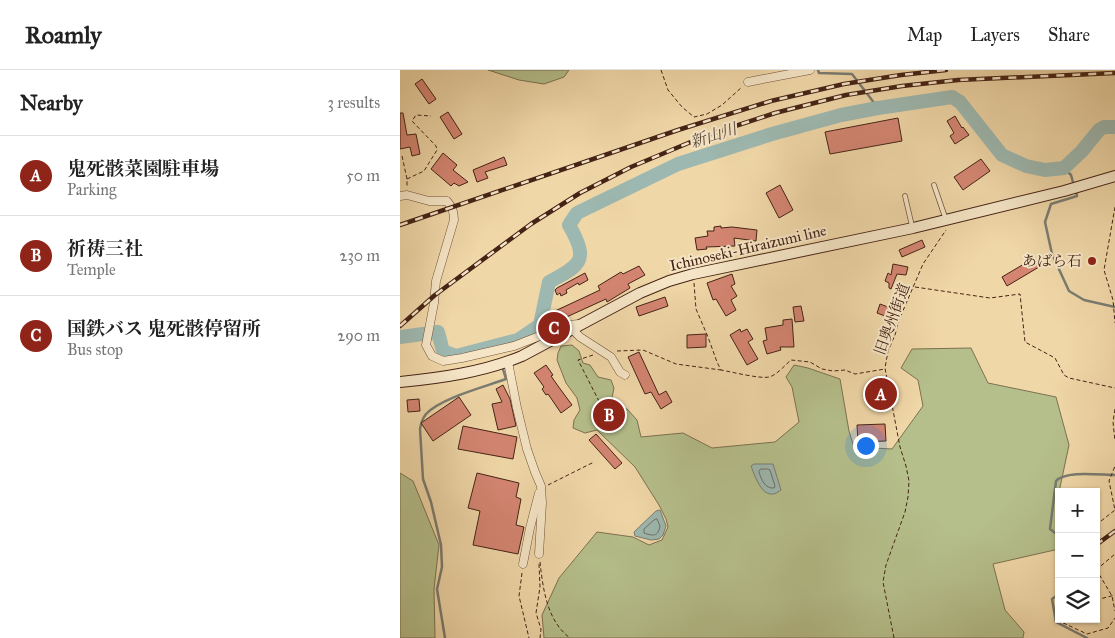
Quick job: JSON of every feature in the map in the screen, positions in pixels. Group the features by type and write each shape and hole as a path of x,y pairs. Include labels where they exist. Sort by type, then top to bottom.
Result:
{"main road":[{"name":"Ichinoseki-Hiraizumi line","path":"400,382 432,379 480,370 508,362 640,293 669,281 693,274 913,228 1064,191 1115,176"}],"street":[{"path":"748,82 810,70"},
{"path":"404,195 430,201 447,201 454,214 454,220 436,281 426,345 432,356 443,361 514,346 568,324 576,326 580,337 611,357 620,372 625,376"},
{"path":"508,362 527,449 541,486 539,554"},
{"path":"523,564 541,486"}],"lane":[{"path":"934,185 949,219"},
{"path":"905,196 913,228"}],"path":[{"path":"661,70 668,90 682,107 694,117 707,114 722,105 748,82"},
{"path":"407,178 424,171 437,150 436,146 412,121 416,115 431,116"},
{"path":"402,156 407,178 404,195"},
{"path":"1115,207 1104,270 1113,300 1115,323"},
{"name":"旧奥州街道","path":"894,638 883,582 886,565 905,512 909,481 900,448 885,368 888,351 895,336 899,320 923,264 949,219"},
{"path":"693,274 696,309 721,370"},
{"path":"914,287 990,298 1020,294 1026,342 1055,358 1064,375 1069,378 1115,388"},
{"path":"600,403 578,360 602,352 643,350 676,364 768,378 791,360 810,362 822,369 833,371 845,370 855,374 885,368"},
{"path":"1115,409 1113,422 1115,441"},
{"path":"541,486 548,485 594,462"},
{"path":"1100,522 1115,510 1109,481 1115,466"},
{"path":"539,554 540,587 536,613 541,629 540,638"},
{"path":"539,554 542,583 549,607 555,622 570,638"},
{"path":"1100,567 1115,554"},
{"path":"523,564 519,596 529,638"},
{"path":"1100,576 1112,596 1115,611"},
{"path":"1100,599 1115,595"},
{"path":"1064,623 1087,634 1108,628 1115,618"}],"green space":[{"path":"488,70 569,70 564,77 544,84 519,80"},
{"path":"572,345 579,351 583,363 590,365 598,377 611,380 614,388 611,403 627,409 637,420 641,437 683,433 712,448 775,442 799,422 792,387 786,377 794,365 840,379 849,431 854,447 892,449 923,406 918,380 901,368 912,349 971,348 988,383 1056,397 1069,445 1060,488 1055,488 1055,550 993,564 1005,610 1024,632 1023,638 544,638 542,615 559,578 597,532 633,537 649,545 662,540 668,527 659,505 635,467 597,430 585,433 573,428 574,420 580,410 577,398 566,383 557,360 561,346"},
{"path":"400,473 413,481 439,545 434,589 435,638 400,638"}],"water":[{"path":"754,464 773,464 781,490 775,494 765,492 755,477 751,466"},
{"path":"660,510 666,526 663,535 659,539 651,540 635,536 634,532 656,511"}],"building":[{"path":"422,79 436,99 429,104 415,84"},
{"path":"448,112 462,134 454,139 440,117"},
{"path":"400,113 403,113 407,135 416,134 420,154 412,156 410,147 400,149"},
{"path":"955,116 969,135 955,144 950,136 954,133 947,121"},
{"path":"898,118 902,141 830,154 825,132"},
{"path":"443,153 457,165 453,170 468,182 459,186 454,183 451,186 431,169"},
{"path":"504,157 507,165 485,172 488,178 477,182 473,170"},
{"path":"981,159 990,171 963,190 954,177"},
{"path":"780,185 793,210 779,218 766,193"},
{"path":"721,226 721,228 732,227 757,230 756,241 734,238 735,246 706,247 707,249 697,250 695,238 708,236 707,231 714,231 714,227"},
{"path":"922,240 925,247 902,257 899,250"},
{"path":"1034,258 1039,267 1007,286 1002,277"},
{"path":"893,264 908,267 906,275 897,274 891,289 889,288 889,283 885,281 888,273 891,275"},
{"path":"639,266 645,275 628,284 630,288 607,302 606,299 560,320 555,311 600,290 598,286 621,272 623,274"},
{"path":"585,273 588,280 566,290 567,293 561,296 560,293 557,295 555,290 557,288"},
{"path":"732,274 735,284 731,286 737,296 731,300 736,310 726,316 716,299 713,300 707,283"},
{"path":"665,297 668,306 639,316 636,307"},
{"path":"880,304 896,310 893,319 877,313"},
{"path":"801,306 804,321 795,322 793,307"},
{"path":"792,319 794,347 780,347 781,350 767,354 763,341 767,340 765,328 783,325 783,320"},
{"path":"740,329 741,332 747,329 753,339 748,342 758,359 747,365 730,335"},
{"path":"706,334 706,347 687,348 687,335"},
{"path":"639,352 659,395 666,391 672,402 661,409 651,392 645,394 628,357"},
{"path":"546,365 553,375 551,376 572,405 561,413 548,394 546,395 542,389 544,387 534,373"},
{"path":"503,385 510,399 516,426 498,430 492,404 502,402 496,389"},
{"path":"459,397 471,415 433,441 421,423"},
{"path":"419,399 420,411 408,412 407,400"},
{"path":"885,424 886,441 858,442 857,425"},
{"path":"463,426 517,437 513,459 458,449"},
{"path":"596,434 622,463 615,469 589,440"},
{"path":"477,473 519,483 516,497 521,499 516,525 524,527 518,554 473,545 480,511 468,508"}],"waterway":[{"path":"818,70 819,73 852,74 878,108"},
{"name":"新山川","path":"400,337 438,332 443,351 456,356 518,340 540,325 549,282 573,268 579,260 579,248 569,225 577,213 678,164 772,134 841,115 952,97 960,102 1002,155 1026,166 1045,170 1064,168 1082,151 1099,130 1104,127 1115,127"},
{"path":"1064,168 1071,175 1074,186"},
{"path":"1076,191 1077,196 1051,204 1045,222 1052,254 1069,291 1084,300 1115,307"},
{"path":"445,638 437,589 442,567 441,545 431,502 423,479 420,429 426,414 433,408 463,393 506,379 502,366"},
{"path":"1055,533 1050,529 1056,481 1067,475 1075,474 1115,475"},
{"path":"1055,597 1052,599 1055,616"},
{"path":"1058,623 1087,638"}],"railway":[{"path":"400,225 678,130 771,101 844,84 946,70"},
{"path":"400,326 435,295 531,224 580,193 631,167 705,136 775,113 846,95 902,86 958,80 1115,73"},
{"path":"1100,542 1115,531"}],"place":[{"name":"あばら石","path":"1092,261"},
{"name":"国鉄バス 鬼死骸停留所","path":"554,328"},
{"name":"鬼死骸菜園駐車場","path":"881,394"},
{"name":"祈祷三社","path":"609,415"}]}
